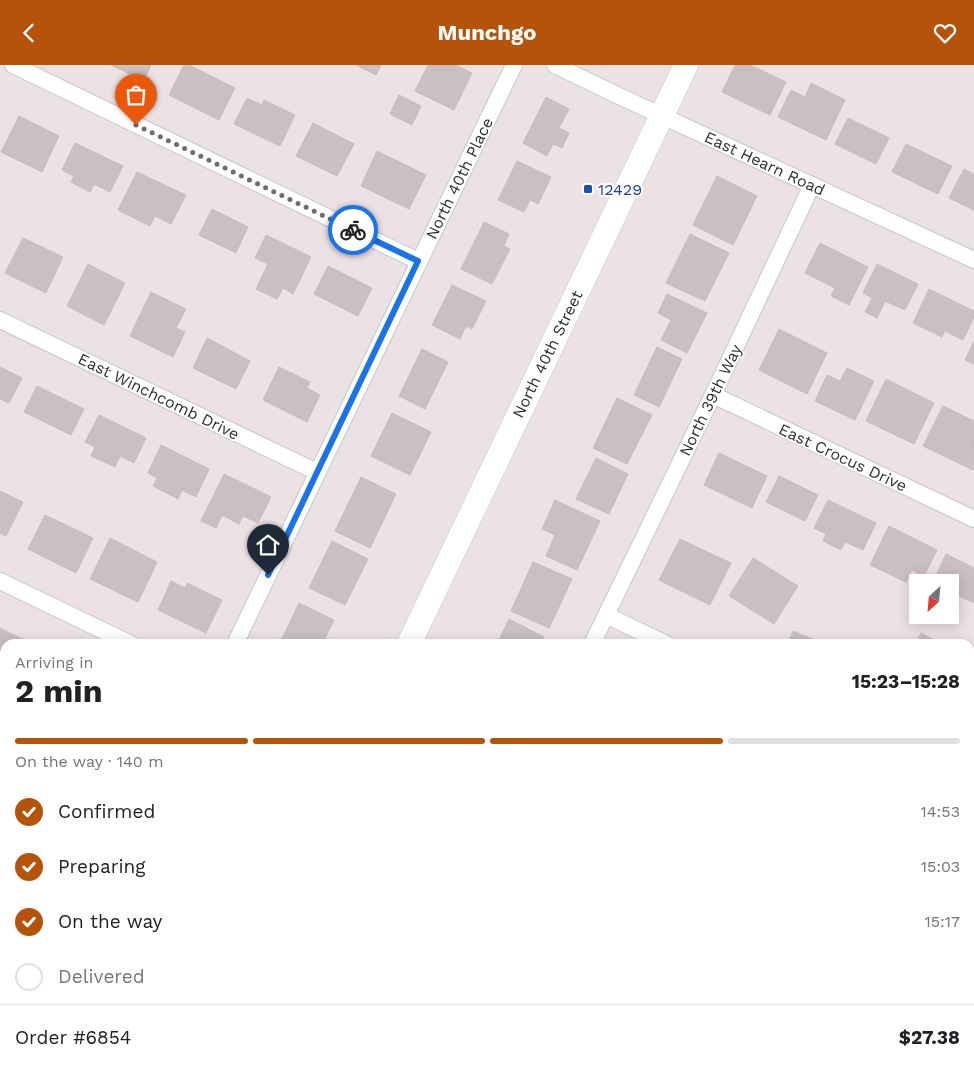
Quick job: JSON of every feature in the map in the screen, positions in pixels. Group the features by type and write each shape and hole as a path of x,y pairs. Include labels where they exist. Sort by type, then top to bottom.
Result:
{"main road":[{"name":"North 40th Street","path":"411,639 686,65"}],"street":[{"path":"13,65 418,261"},
{"name":"North 40th Place","path":"237,639 514,65"},
{"name":"East Hearn Road","path":"556,65 974,260"},
{"name":"North 39th Way","path":"594,639 812,185"},
{"name":"East Winchcomb Drive","path":"0,320 317,472"},
{"name":"East Crocus Drive","path":"713,395 974,519"},
{"path":"0,581 121,639"},
{"path":"606,615 656,639"}],"building":[{"path":"111,65 151,65 144,81"},
{"path":"184,65 189,65 235,88 219,120 169,95"},
{"path":"356,65 381,65 376,75"},
{"path":"428,65 456,65 472,73 454,110 415,91"},
{"path":"735,65 750,65 786,82 770,115 722,92"},
{"path":"811,83 845,100 826,140 778,117 791,90 805,97"},
{"path":"399,95 421,106 412,125 390,114"},
{"path":"546,97 569,109 559,128 569,133 562,148 553,144 547,156 523,143"},
{"path":"247,98 262,105 264,100 295,115 280,146 234,124"},
{"path":"19,116 59,136 42,172 1,152"},
{"path":"848,118 889,138 876,164 835,144"},
{"path":"313,123 354,144 337,176 296,156"},
{"path":"75,143 123,166 110,192 94,184 90,192 71,182 74,176 62,170"},
{"path":"906,144 952,166 938,194 892,172"},
{"path":"377,151 426,175 409,209 361,186"},
{"path":"517,161 551,177 538,204 530,200 524,212 498,200"},
{"path":"964,169 974,174 974,210 949,198"},
{"path":"137,172 186,195 171,224 155,216 150,226 118,210"},
{"path":"717,176 757,196 733,245 693,225"},
{"path":"212,209 248,227 236,253 199,235"},
{"path":"484,222 509,234 504,246 510,249 492,284 461,269"},
{"path":"690,234 729,253 705,301 666,283"},
{"path":"266,235 311,257 293,294 283,288 277,299 256,289 268,264 255,258"},
{"path":"23,238 63,257 46,293 5,273"},
{"path":"820,243 868,267 849,305 831,296 835,288 805,273"},
{"path":"88,264 125,283 104,325 67,306"},
{"path":"877,264 918,284 905,310 885,301 877,318 865,312 872,298 863,293"},
{"path":"328,266 372,288 358,316 314,294"},
{"path":"452,285 486,301 472,329 466,326 460,339 432,325"},
{"path":"929,289 974,311 974,317 963,340 945,331 942,337 913,323"},
{"path":"151,292 186,309 176,328 185,332 173,357 130,336"},
{"path":"667,294 707,313 687,353 661,340 671,320 658,313"},
{"path":"779,329 827,353 807,394 759,370"},
{"path":"207,338 250,361 236,389 193,368"},
{"path":"974,341 974,364 965,360"},
{"path":"657,347 682,359 659,407 634,395"},
{"path":"422,349 448,362 425,409 399,396"},
{"path":"0,367 22,378 9,403 0,399"},
{"path":"279,367 310,382 307,388 320,395 307,422 263,400"},
{"path":"847,368 874,381 855,420 815,401 827,375 840,381"},
{"path":"886,379 934,403 914,444 866,421"},
{"path":"37,386 84,409 71,435 24,412"},
{"path":"617,398 652,415 627,464 593,448"},
{"path":"943,406 974,421 973,470 923,446"},
{"path":"392,413 431,432 410,475 371,456"},
{"path":"99,415 146,438 134,463 120,456 115,467 91,456 95,447 85,442"},
{"path":"161,445 209,469 196,497 182,490 178,499 153,486 157,478 148,473"},
{"path":"719,453 767,476 752,508 704,485"},
{"path":"596,458 628,474 609,514 576,499"},
{"path":"224,474 271,497 258,523 243,516 239,524 222,515 216,528 201,521"},
{"path":"779,476 818,495 805,521 766,502"},
{"path":"361,477 396,494 370,548 335,531"},
{"path":"0,491 23,502 6,536 0,533"},
{"path":"555,500 600,521 577,570 546,556 555,535 542,529"},
{"path":"828,500 876,523 863,550 845,542 841,550 823,541 826,534 814,528"},
{"path":"45,515 93,538 76,573 28,549"},
{"path":"889,526 937,550 925,574 912,570 906,582 870,565"},
{"path":"110,538 157,562 138,602 90,579"},
{"path":"680,539 731,563 710,605 659,580"},
{"path":"332,541 368,559 345,605 309,588"},
{"path":"946,554 974,568 974,603 959,596 959,574 937,574"},
{"path":"753,558 798,586 774,624 729,596"},
{"path":"533,562 572,579 549,628 511,611"},
{"path":"171,581 185,588 187,583 222,600 206,633 158,610"},
{"path":"299,603 334,620 324,639 282,639"},
{"path":"509,619 544,637 543,639 499,639"},
{"path":"0,628 22,639 0,639"},
{"path":"793,631 812,639 790,639"},
{"path":"921,633 932,639 918,639"}],"way so far":[{"path":"136,125 353,230"}],"place":[{"name":"12429","path":"588,189"}],"route":[{"path":"268,575 418,261 353,230"}]}
